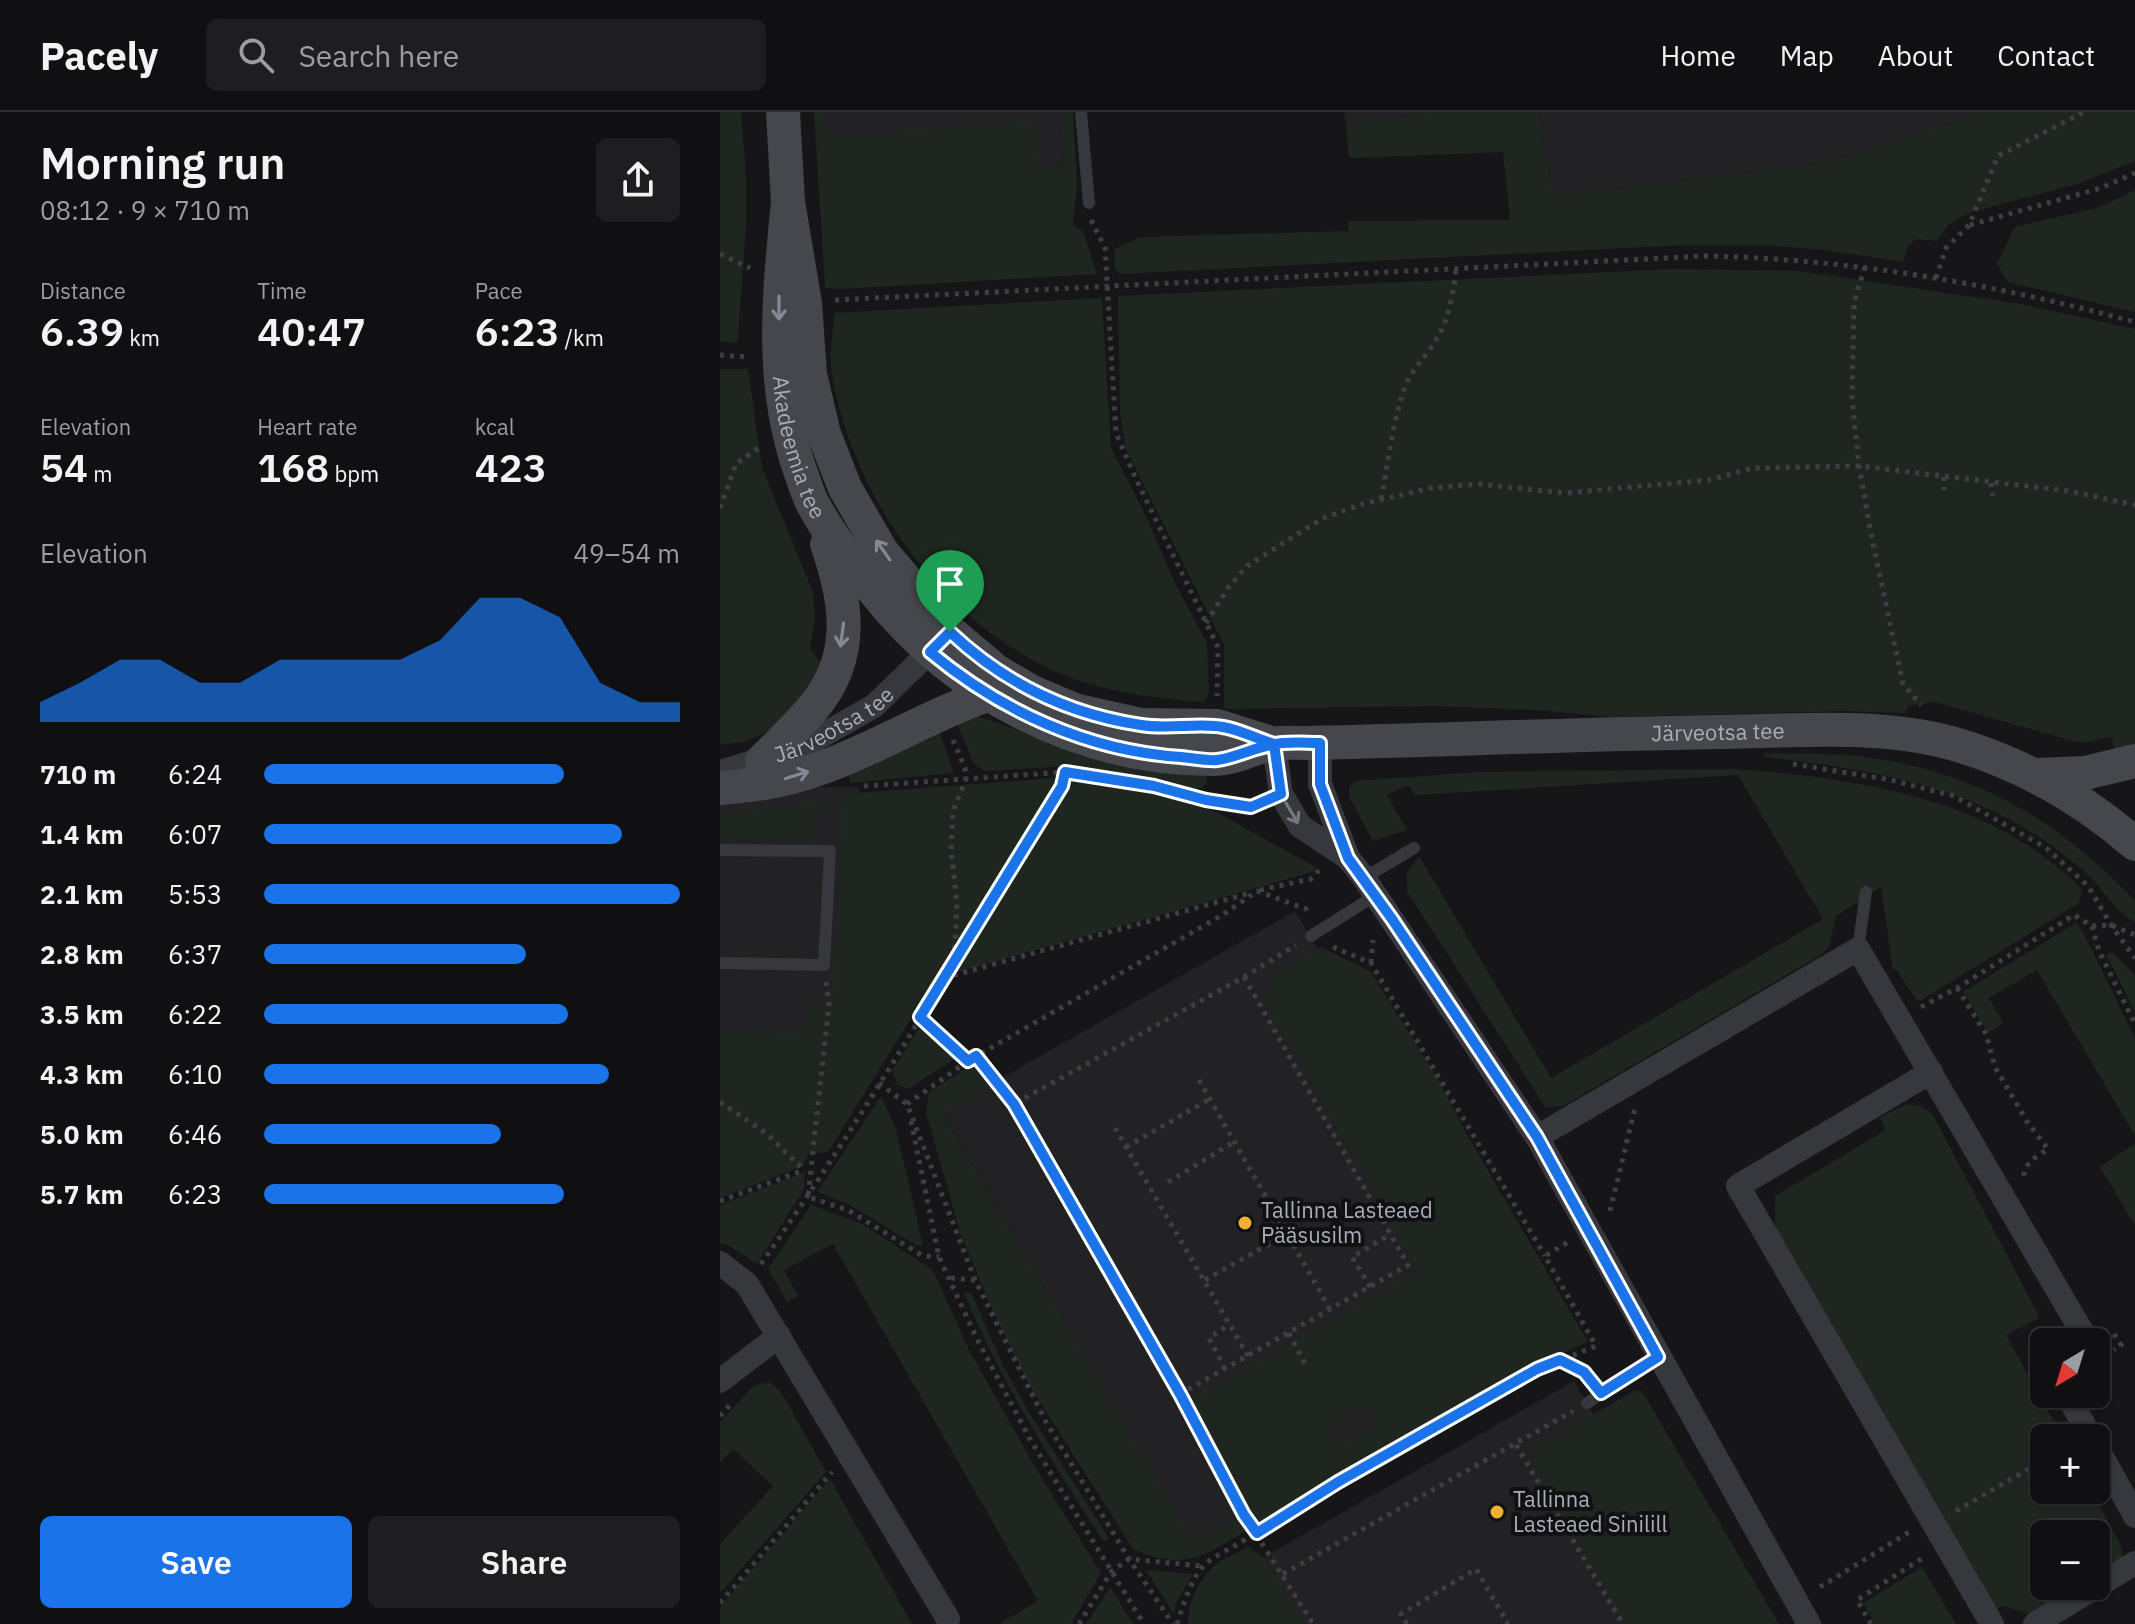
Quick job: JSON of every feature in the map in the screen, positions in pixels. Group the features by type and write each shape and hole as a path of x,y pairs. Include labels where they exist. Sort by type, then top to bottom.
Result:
{"main road":[{"name":"Akadeemia tee","path":"783,112 788,202 805,303 810,374 824,434 845,488 940,642"},
{"name":"Akadeemia tee","path":"788,202 779,293 779,378 791,446 813,506 860,573 895,617 940,642"},
{"path":"762,761 815,706 832,676 841,649 845,613 838,577 813,506"},
{"name":"Järveotsa tee","path":"940,642 987,695 1061,731 1155,756 1218,760 1274,744 1547,735 1895,733 1946,742 1995,757 2036,775 2087,805 2135,843"},
{"name":"Järveotsa tee","path":"940,642 1032,692 1074,710 1141,725 1217,726 1274,744"},
{"path":"720,788 775,781 816,769 987,695"},
{"path":"2036,775 2085,773 2135,761"}],"street":[{"name":"Järveotsa tee","path":"720,772 802,747 874,706 940,642"},
{"path":"1320,743 1320,784 1348,858 1370,886 1537,1137 1809,1624"},
{"path":"1274,744 1281,794 1300,826 1348,858"},
{"path":"1537,1137 1858,949 2086,1328"},
{"path":"1931,1072 1738,1186 1992,1624"},
{"path":"720,1263 747,1284 948,1619"},
{"path":"722,1374 779,1336"},
{"path":"2110,1471 2135,1516"},
{"path":"2035,1624 2135,1563"}],"lane":[{"path":"1081,112 1089,203"},
{"path":"1315,933 1414,848"},
{"path":"720,850 830,851 824,965 720,963"},
{"path":"1858,949 1866,892"},
{"path":"1587,1403 1658,1357"}],"path":[{"path":"1936,278 1946,248 1969,225 1998,156 2084,112"},
{"path":"1969,225 2101,188 2135,173"},
{"path":"1091,220 1105,248 1116,433 1218,647 1217,707"},
{"path":"720,254 755,270"},
{"path":"822,301 1705,256 1756,257 1865,267 2071,305 2135,322"},
{"path":"1381,499 1404,388 1439,337 1455,290 1456,267"},
{"path":"1865,267 1854,302 1852,399 1859,466 1903,684 1923,708 1932,710"},
{"path":"720,355 754,357"},
{"path":"720,508 736,464 764,444"},
{"path":"1206,623 1228,588 1247,566 1323,518 1381,499 1430,488 1478,484 1564,493 1709,480 1753,468 1859,466 2068,491 2135,505"},
{"path":"1944,477 1944,490"},
{"path":"1991,483 1993,496"},
{"path":"1781,762 1891,780 1954,796 2045,847 2088,886 2135,958"},
{"path":"747,1284 808,1197 920,1017 1062,786 1065,772"},
{"path":"859,787 1065,772 1099,776"},
{"path":"954,960 957,904 951,849 953,811 966,779"},
{"path":"1167,790 1251,807 1281,794"},
{"path":"943,978 1257,891 1311,879"},
{"path":"1175,1624 1202,1566 1352,1474 1537,1369 1596,1346 1371,963 1332,946 1315,933 1306,909 1257,891"},
{"path":"907,1104 976,1056 1224,914 1257,891"},
{"path":"1920,1008 2074,915 2092,926 2111,925 2135,935"},
{"path":"2092,926 2099,951 2135,1024"},
{"path":"1014,1104 1244,977 1315,933"},
{"path":"808,1197 829,1004 824,965"},
{"path":"1180,1394 1408,1265 1244,977"},
{"path":"1957,988 1986,1034 1995,1067 2028,1123 2048,1149 2028,1163 2023,1172 2025,1185"},
{"path":"920,1017 968,1061"},
{"path":"976,1056 1014,1104 1180,1394 1244,1515 1313,1624"},
{"path":"1199,1080 1330,1309"},
{"path":"879,1083 907,1104 975,1280 1046,1422 1129,1559 1175,1624"},
{"path":"1126,1147 1210,1099"},
{"path":"1602,1207 1609,1219 1637,1100 1626,1106"},
{"path":"720,1102 766,1133 804,1170"},
{"path":"907,1104 939,1257 977,1339 1031,1441 1144,1624"},
{"path":"1115,1128 1248,1356"},
{"path":"1168,1182 1234,1142"},
{"path":"720,1201 812,1166"},
{"path":"808,1197 848,1210 923,1256 939,1257"},
{"path":"1545,1256 1588,1230"},
{"path":"1205,1280 1287,1234"},
{"path":"1370,1287 1352,1257 1391,1234"},
{"path":"951,1278 975,1280"},
{"path":"1225,1369 1209,1338 1230,1324"},
{"path":"2107,1324 2110,1328"},
{"path":"2110,1328 2121,1345 2110,1346"},
{"path":"1289,1333 1307,1368"},
{"path":"1560,1360 1584,1372 1601,1393"},
{"path":"1283,1574 1587,1403"},
{"path":"1516,1445 1623,1624"},
{"path":"720,1603 847,1452"},
{"path":"1820,1587 1937,1528 2030,1469"},
{"path":"1871,1624 1857,1600 1937,1528"},
{"path":"1080,1624 1111,1572 1129,1559 1202,1566"},
{"path":"1407,1624 1401,1614 1476,1569 1508,1624"},
{"path":"1812,1573 1827,1599"}],"shaded area":[{"path":"720,112 741,112 746,177 746,225 736,343 720,341"},
{"path":"814,112 822,112 824,137 1033,122 1040,169 1064,167 1060,112 1073,112 1077,185 1073,225 1083,231 1097,274 825,288"},
{"path":"818,112 1060,112 1064,167 824,185"},
{"path":"1344,112 1429,112 1346,125"},
{"path":"1429,112 1538,112 1553,196 1821,163 1986,112 2135,112 2135,161 2078,184 1971,212 1949,224 1937,241 1916,239 1908,247 1903,262 1826,250 1764,245 1683,245 1120,274 1115,269 1115,249 1140,237 1349,231 1348,221 1510,220 1503,152 1349,158 1346,125"},
{"path":"1538,112 1986,112 1821,163 1553,196"},
{"path":"2135,190 2135,312 2008,282 1997,264 2015,227 2100,207"},
{"path":"1674,269 1799,271 2021,304 2135,329 2135,747 2115,753 2112,737 2080,743 1935,702 1908,706 1905,713 1844,711 1612,717 1433,706 1224,709 1224,645 1126,449 1120,414 1118,296"},
{"path":"1102,298 1111,448 1207,643 1209,693 1204,702 1134,694 1083,682 1026,657 989,632 923,568 896,532 854,452 837,398 831,356 835,313"},
{"path":"720,369 748,369 762,468 813,592 815,619 810,648 822,665 803,698 775,726 748,740 720,745"},
{"path":"974,716 1104,762 1206,774 1207,782 1201,788 1191,789 1069,766 985,771 974,764 956,721"},
{"path":"939,731 954,773 850,783 848,775"},
{"path":"1764,753 1876,758 1928,770 1995,795 2054,830 2109,875 2135,901 2135,922 2122,913 2092,879 2066,856 1984,807 1913,782 1840,767 1765,757"},
{"path":"1735,769 1875,787 1964,813 2006,833 2046,858 2082,889 2079,903 1918,1002 1896,969 1893,970 1881,887 1836,916 1829,947 1822,954 1565,1105 1546,1108 1407,891 1407,873 1419,856 1551,1078 1823,919 1738,775 1415,795 1408,785 1387,795 1407,830 1373,841 1349,797 1349,787 1356,781 1478,772"},
{"path":"1054,778 1056,785 828,1152 809,1154 803,1166 720,1198 720,1031 803,1035 805,1005 833,1006 844,794"},
{"path":"1074,778 1165,794 1218,813 1315,867 1313,872 954,973"},
{"path":"821,787 859,787 840,1099 720,1101 720,802"},
{"path":"832,799 832,810 817,812 809,841 720,839 720,816"},
{"name":"Tallinna Lasteaed Pääsusilm","path":"1295,911 1550,1334 1193,1544 942,1112"},
{"path":"2076,923 2135,1038 2135,1136 2037,970 1989,998 2003,1023 1988,1033 1963,992"},
{"path":"1321,947 1371,972 1437,1078 1588,1342 1529,1367 1257,1525 1188,1404 1418,1270 1267,1005 1269,982 1275,973","holes":["1365,1406 1376,1426 1337,1448 1326,1428"]},
{"path":"2113,953 2135,975 2135,1012 2107,956"},
{"path":"921,1025 958,1057 908,1089 898,1085 892,1071"},
{"path":"973,1064 989,1086 942,1113 1193,1543 1239,1517 1246,1531 1204,1554 1180,1560 1151,1556 1133,1549 1028,1383 993,1311 961,1235 926,1113 929,1092"},
{"path":"881,1096 896,1129 923,1245 916,1245 848,1204 817,1192"},
{"path":"1907,1104 1920,1106 1932,1113 2038,1314 2039,1318 2006,1335 2030,1378 2030,1408 2046,1408 2055,1424 2030,1424 2030,1504 2098,1504 2107,1520 2030,1520 2030,1600 2061,1600 2038,1613 2025,1613 2004,1606 1991,1611 1775,1243 1775,1196 1886,1130 1880,1117"},
{"path":"2135,1144 2135,1225 2100,1167"},
{"path":"805,1172 804,1189 757,1264 720,1243 720,1205"},
{"path":"811,1205 864,1225 933,1270 969,1350 1038,1472 1101,1573 1071,1624 999,1624 1038,1601 833,1244 784,1270 798,1296 787,1302 768,1269"},
{"path":"964,1292 971,1293 1005,1369 1030,1414 1109,1538 1104,1542 1010,1389"},
{"name":"Tallinna Lasteaed Sinilill","path":"1574,1381 1717,1624 1223,1624 1204,1591"},
{"path":"770,1382 781,1392 826,1472 720,1593 720,1544 773,1486 733,1449 720,1463 720,1422 754,1385"},
{"path":"1636,1390 1642,1391 1779,1624 1626,1624 1531,1462 1531,1456 1535,1448"},
{"path":"830,1479 912,1624 720,1624 720,1607"},
{"path":"2110,1526 2122,1548 2122,1558 2110,1568"},
{"path":"1248,1547 1264,1557 1303,1624 1188,1624 1192,1601 1203,1578 1218,1563"},
{"path":"1922,1567 1956,1624 1875,1624 1863,1603"},
{"path":"1146,1570 1193,1574 1177,1601 1174,1614"},
{"path":"1110,1587 1133,1624 1086,1624"}],"place":[{"name":"Tallinna Lasteaed Pääsusilm","path":"1245,1223"},
{"name":"Tallinna Lasteaed Sinilill","path":"1497,1512"}],"route":[{"path":"950,632 930,652 955,673 987,695 1047,725 1090,741 1155,756 1218,760 1274,744 1320,743 1320,784 1348,858 1537,1137 1658,1357 1601,1393 1584,1372 1560,1360 1537,1369 1338,1482 1257,1533 1244,1515 1180,1394 1014,1104 976,1056 968,1061 920,1017 1062,786 1065,772 1154,786 1206,800 1251,807 1281,794 1274,744 1217,726 1141,725 1074,710 1032,692 996,671 950,632"}]}
